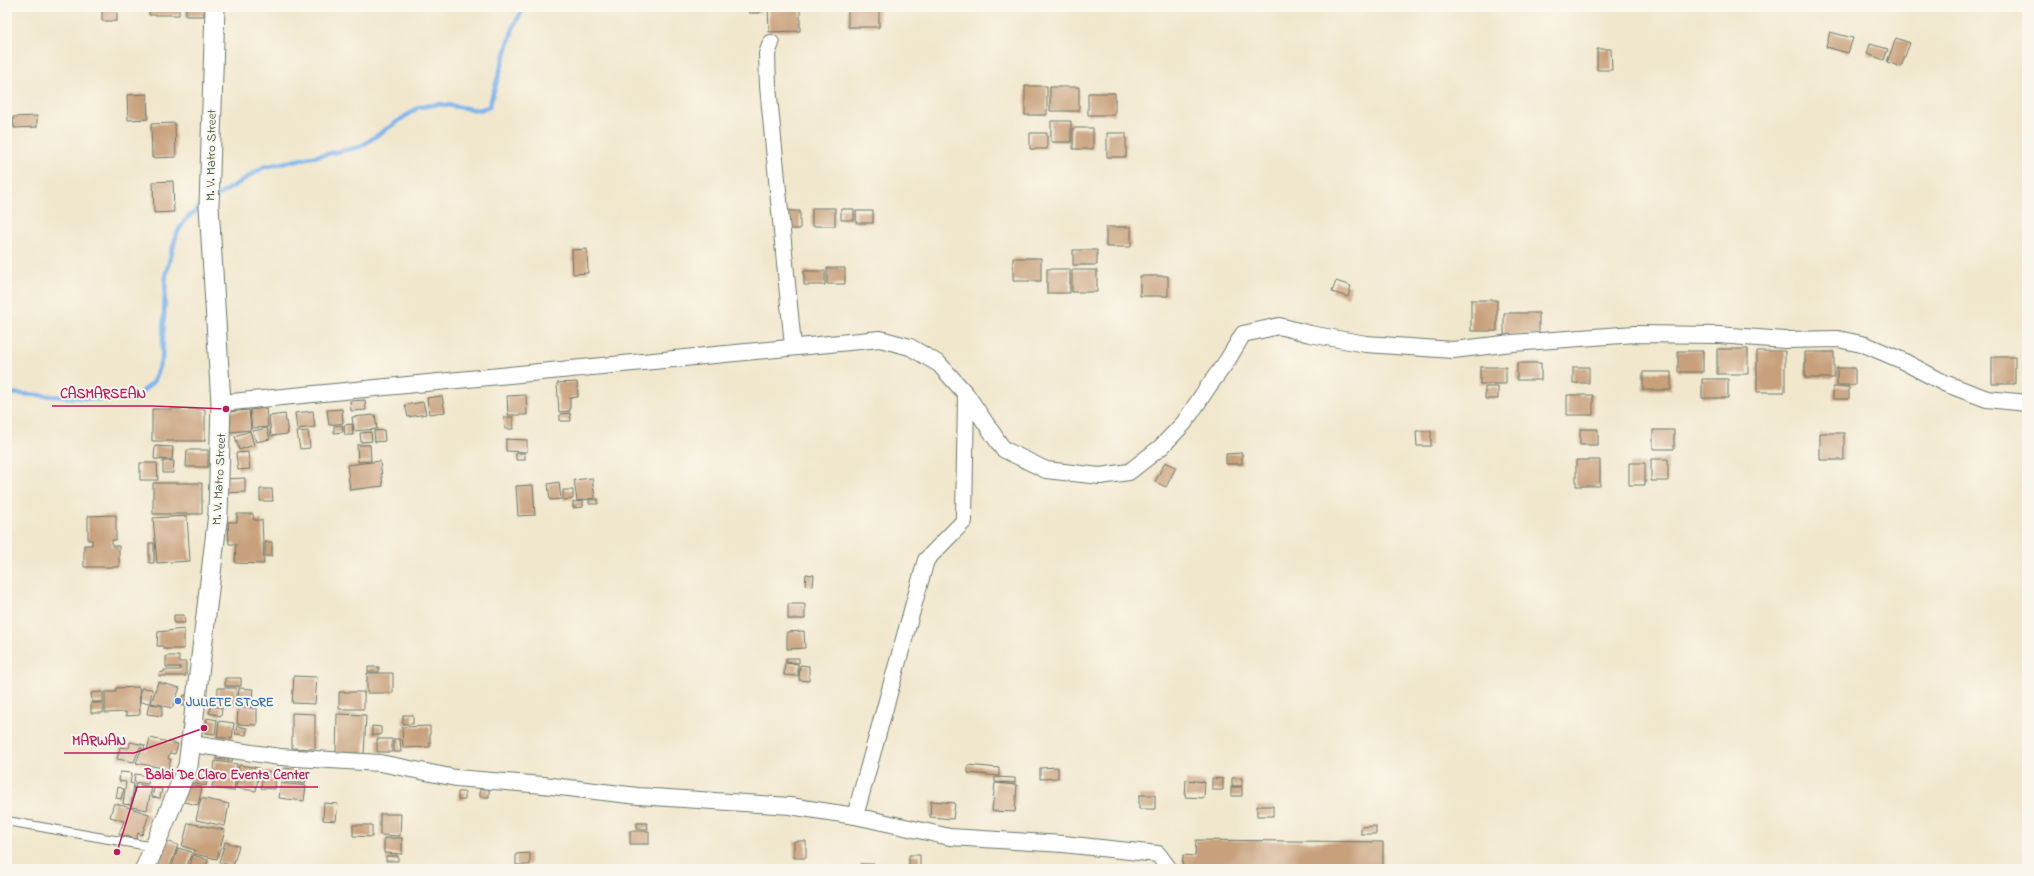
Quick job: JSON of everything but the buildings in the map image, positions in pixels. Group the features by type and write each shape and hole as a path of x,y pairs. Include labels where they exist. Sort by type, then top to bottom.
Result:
{"street":[{"name":"M. V. Matro Street","path":"145,869 188,766 218,514 221,403 209,206 215,7"},
{"path":"771,43 767,54 768,86 793,346"},
{"path":"221,403 793,346 880,339 910,347 939,364 966,394 1003,449 1046,470 1100,476 1129,472 1161,447 1184,423 1227,361 1243,334 1280,326 1310,334 1366,344 1453,350 1512,343 1635,334 1718,335 1785,340 1838,339 1866,345 1901,360 1944,383 1988,399 2027,403"},
{"path":"855,816 926,560 964,521 966,394"},
{"path":"191,744 280,757 380,763 456,778 543,785 638,796 790,806 855,816 950,837 1063,844 1158,854 1169,869"}],"lane":[{"path":"7,821 154,847"}],"waterway":[{"path":"214,198 264,167 360,147 419,107 440,104 478,110 489,107 514,25 525,7"},
{"path":"7,393 110,400 137,396 153,382 162,359 166,273 177,233 186,219 204,204"}],"place":[{"name":"CASMARSEAN","path":"226,409"},
{"name":"JULIETE STORE","path":"178,701"},
{"name":"MARWAN","path":"204,728"},
{"name":"Balai De Claro Events Center","path":"117,852"}]}
